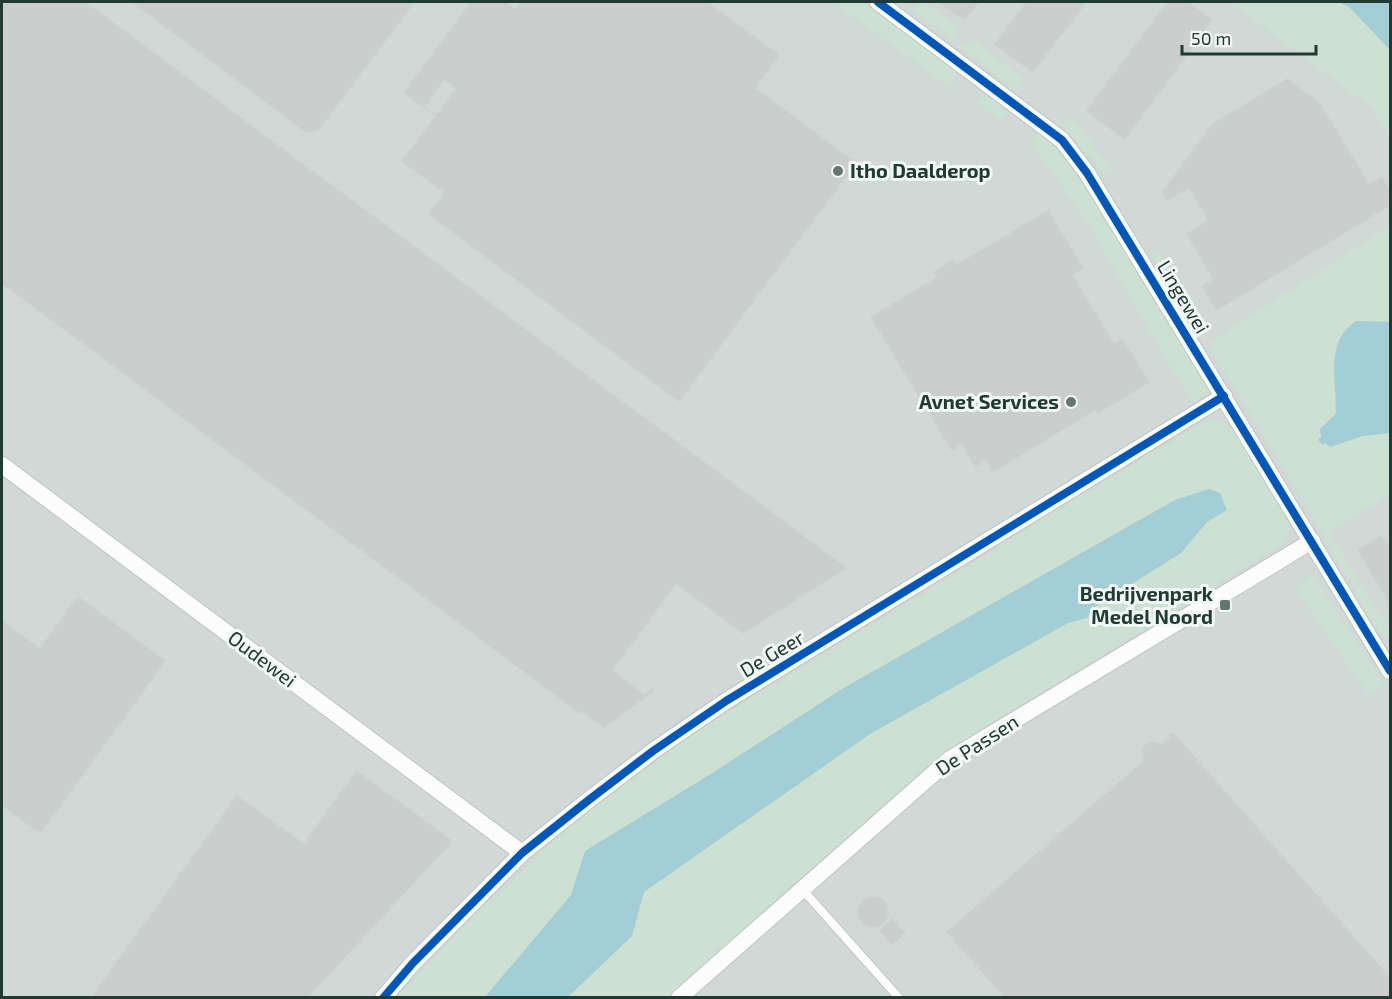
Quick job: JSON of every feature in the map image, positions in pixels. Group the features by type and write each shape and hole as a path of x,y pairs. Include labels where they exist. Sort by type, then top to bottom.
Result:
{"street":[{"name":"Lingewei","path":"878,2 1062,140 1087,172 1390,671"},
{"name":"De Geer","path":"383,998 413,963 522,853 635,765 726,701 1224,396"},
{"name":"Oudewei","path":"2,465 522,853"},
{"name":"De Passen","path":"680,998 950,759 1312,542"}],"lane":[{"path":"801,889 899,998"}],"shaded area":[{"path":"2,2 1280,2 1390,83 1390,997 2,998"}],"green space":[{"path":"833,2 862,2 957,72 951,88"},
{"path":"920,2 925,2 957,27 953,38 914,11"},
{"path":"1230,2 1338,2 1349,7 1390,50 1390,137 1370,106"},
{"path":"973,40 1023,78 1016,90 962,48"},
{"path":"986,95 1007,112 1000,122 977,102"},
{"path":"1072,117 1114,173 1105,175 1062,125"},
{"path":"1038,133 1072,161 1211,388 1195,403 1179,382 1090,227 1032,144"},
{"path":"1390,226 1390,322 1356,321 1336,344 1334,374 1336,414 1321,427 1320,433 1325,443 1336,446 1363,436 1390,433 1390,494 1330,532 1390,631 1390,634 1382,637 1282,464 1208,344"},
{"path":"1160,253 1203,320 1195,326 1152,255"},
{"path":"1204,423 1224,423 1234,429 1288,514 1289,528 1282,545 944,752 667,997 568,997 632,936 643,892 870,734 1068,623 1087,618 1094,607 1181,553 1207,522 1227,510 1140,519 842,689 714,772 585,851 571,895 485,997 396,998 474,916 568,828 684,740 1190,430"},
{"path":"1311,574 1385,684 1368,694 1295,589"}],"water":[{"path":"1338,2 1390,2 1390,50 1349,7"},
{"path":"1356,321 1390,322 1390,433 1363,436 1330,447 1325,443 1322,445 1318,439 1321,437 1320,429 1336,414 1334,363 1336,351 1346,329"},
{"path":"1209,489 1220,493 1227,510 1207,522 1181,553 1095,607 1087,618 1068,623 870,734 644,892 632,936 568,997 485,997 571,895 585,851 714,772 842,689 1175,500"}],"building":[{"path":"2,2 85,2 846,568 743,633 676,583 612,670 644,695 654,688 655,690 604,727 582,711 580,713 2,283"},
{"path":"132,2 414,2 318,130 306,132"},
{"path":"471,2 505,2 515,9 521,2 707,2 779,55 755,88 856,163 679,401 429,214 445,193 402,161 436,116 404,93","holes":["444,79 457,88 436,116 424,107"]},
{"path":"939,2 978,2 964,20"},
{"path":"1027,2 1086,2 1033,72 995,44"},
{"path":"1168,2 1187,2 1212,20 1125,139 1087,111"},
{"path":"1287,79 1320,104 1369,185 1382,178 1390,192 1390,205 1217,310 1202,286 1214,279 1187,234 1209,220 1189,187 1167,200 1162,193 1213,124"},
{"path":"1048,211 1083,268 1072,275 1114,344 1122,339 1149,382 1098,413 1096,409 993,472 986,460 976,467 962,444 952,450 871,317 938,277 934,272 953,260 957,265"},
{"path":"1381,536 1388,544 1390,542 1390,603 1358,550"},
{"path":"78,597 165,661 40,833 2,805 2,621 40,649"},
{"path":"1172,732 1390,978 1390,998 1006,998 947,932 1144,761 1142,752 1145,745 1153,742 1162,745 1171,737 1169,735"},
{"path":"357,771 452,841 307,998 91,998 237,796 304,844"},
{"path":"873,897 883,902 888,912 883,922 873,927 863,922 858,912 863,902"},
{"path":"892,919 905,933 892,945 880,931"}],"cycle path":[{"path":"878,2 1062,140 1087,173 1390,671"},
{"path":"383,998 413,963 522,853 653,751 726,701 1224,396"}],"place":[{"name":"Itho Daalderop","path":"838,171"},
{"name":"Avnet Services","path":"1071,402"},
{"name":"Bedrijvenpark Medel Noord","path":"1225,605"}]}
